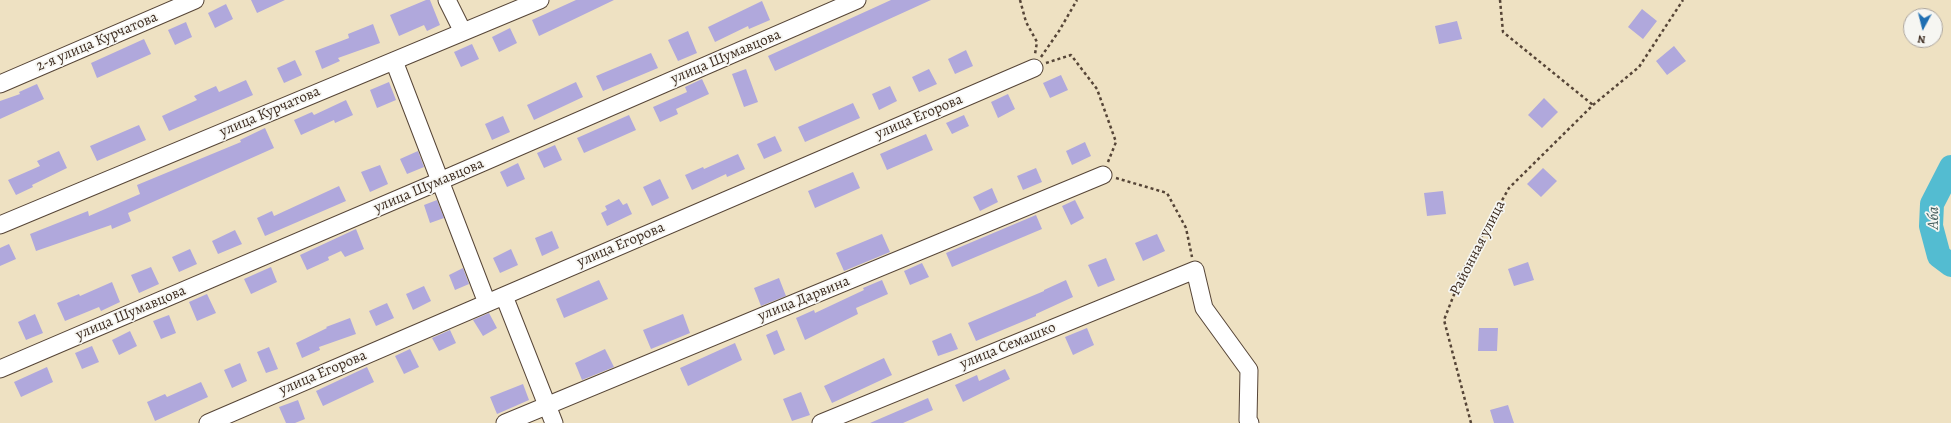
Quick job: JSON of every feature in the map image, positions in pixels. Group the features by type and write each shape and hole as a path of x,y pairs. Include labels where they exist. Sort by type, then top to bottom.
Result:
{"street":[{"name":"2-я улица Курчатова","path":"0,84 194,0"},
{"path":"447,0 463,32"},
{"name":"улица Курчатова","path":"0,225 540,0"},
{"name":"улица Шумавцова","path":"0,369 440,181 857,0"},
{"path":"394,61 487,303"},
{"name":"улица Егорова","path":"208,423 1034,68"},
{"name":"улица Дарвина","path":"505,423 1103,175"},
{"path":"1194,270 1204,308 1249,370 1248,420 1250,423"},
{"name":"улица Семашко","path":"821,423 1194,270"},
{"path":"504,296 554,423"}],"path":[{"path":"1020,0 1026,22 1037,42 1034,68"},
{"path":"1034,68 1059,31 1077,0"},
{"path":"1500,0 1503,32 1593,105"},
{"name":"Районная улица","path":"1471,423 1444,320 1466,264 1509,188 1593,105 1639,67 1683,0"},
{"path":"1034,68 1071,55 1097,90 1116,142 1103,175 1167,193 1186,228 1194,270"}],"building":[{"path":"251,0 285,0 257,13"},
{"path":"426,0 430,0 440,25 427,31 424,25 399,36 390,15"},
{"path":"576,0 614,0 539,36 532,20"},
{"path":"891,0 931,0 775,71 768,56"},
{"path":"762,1 770,20 749,29 748,26 715,42 708,27"},
{"path":"226,4 233,19 215,28 208,13"},
{"path":"1642,9 1657,21 1643,39 1628,27"},
{"path":"1457,21 1462,39 1439,44 1435,26"},
{"path":"186,22 192,37 175,45 168,30"},
{"path":"373,24 380,43 338,58 340,61 322,69 315,51 349,38 348,34"},
{"path":"510,28 517,43 499,52 492,37"},
{"path":"688,31 697,53 678,61 668,40"},
{"path":"144,39 151,54 97,78 91,63"},
{"path":"472,44 479,59 461,67 454,52"},
{"path":"1674,46 1686,61 1667,75 1656,61"},
{"path":"966,50 973,66 955,74 948,59"},
{"path":"651,53 658,68 603,91 596,76"},
{"path":"295,60 302,75 284,83 277,68"},
{"path":"746,69 758,102 744,107 732,74"},
{"path":"929,69 937,84 919,92 912,77"},
{"path":"1061,75 1068,90 1050,98 1043,83"},
{"path":"702,79 709,94 676,109 678,114 660,122 653,107 687,92 685,87"},
{"path":"246,80 253,95 169,131 162,116 197,100 194,96 216,86 219,92"},
{"path":"389,82 396,100 377,108 370,90"},
{"path":"576,82 583,97 534,120 527,105"},
{"path":"37,84 44,99 0,119 0,101 20,94 19,92"},
{"path":"890,86 897,101 879,110 872,94"},
{"path":"1008,94 1015,109 998,118 991,102"},
{"path":"1544,98 1558,112 1542,128 1528,115"},
{"path":"346,100 353,115 335,123 334,120 301,135 294,120 312,112 314,115"},
{"path":"853,103 860,118 805,142 798,127"},
{"path":"629,115 636,130 584,153 577,138"},
{"path":"964,115 969,126 952,134 946,123"},
{"path":"503,116 510,132 492,140 485,124"},
{"path":"139,125 146,140 97,161 90,146"},
{"path":"265,128 274,148 128,213 131,221 112,229 111,225 36,251 30,234 88,211 89,216 140,194 137,185 241,142 240,140"},
{"path":"926,134 933,150 887,170 880,154"},
{"path":"775,136 782,151 764,159 757,144"},
{"path":"1085,142 1091,156 1072,165 1066,151"},
{"path":"555,145 562,160 544,168 537,153"},
{"path":"59,151 67,168 32,185 33,187 16,195 8,180 40,166 37,161"},
{"path":"418,151 424,167 407,174 400,159"},
{"path":"738,154 745,169 727,177 726,174 692,190 685,175 703,167 704,169"},
{"path":"518,163 525,179 507,187 500,172"},
{"path":"380,165 388,184 370,192 361,172"},
{"path":"1036,168 1042,182 1023,190 1017,176"},
{"path":"1543,168 1557,181 1541,197 1527,184"},
{"path":"853,172 860,188 815,208 808,191"},
{"path":"660,179 669,198 652,206 643,187"},
{"path":"339,186 346,201 265,236 257,218 272,211 274,216"},
{"path":"992,188 998,202 980,211 973,197"},
{"path":"1443,191 1446,214 1427,216 1424,193"},
{"path":"619,199 623,205 627,203 632,214 607,226 601,213 607,210 605,206"},
{"path":"437,200 444,218 430,223 424,205"},
{"path":"1075,200 1084,218 1071,225 1062,206"},
{"path":"1036,215 1042,229 952,267 946,253"},
{"path":"356,229 364,249 345,257 341,251 328,257 329,260 307,270 300,255"},
{"path":"235,230 242,244 218,254 212,241"},
{"path":"552,231 559,248 542,256 535,238"},
{"path":"882,234 890,252 844,271 836,253"},
{"path":"1157,234 1165,251 1143,261 1135,243"},
{"path":"9,244 16,259 0,266 0,248"},
{"path":"190,249 197,264 179,272 172,257"},
{"path":"511,249 518,265 500,273 493,258"},
{"path":"1106,258 1115,280 1098,287 1088,265"},
{"path":"1528,262 1534,280 1514,286 1508,269"},
{"path":"922,263 929,277 910,285 904,271"},
{"path":"151,267 159,284 139,293 131,275"},
{"path":"271,267 277,282 251,294 244,279"},
{"path":"463,268 469,284 455,290 449,275"},
{"path":"779,278 786,296 761,306 754,288"},
{"path":"599,280 608,299 564,318 556,299"},
{"path":"882,280 888,294 856,308 858,314 805,340 796,318 814,310 815,313 864,290 863,288"},
{"path":"1066,280 1073,297 1036,314 1036,316 976,341 968,323 1044,291"},
{"path":"112,282 120,302 101,311 99,307 65,321 57,303 79,294 80,296"},
{"path":"424,286 431,301 413,310 406,294"},
{"path":"207,294 216,313 197,321 189,302"},
{"path":"387,303 394,318 376,326 369,311"},
{"path":"489,313 497,328 483,336 473,320"},
{"path":"35,314 43,333 26,340 18,322"},
{"path":"683,314 690,333 651,349 643,330"},
{"path":"169,315 176,333 161,339 153,321"},
{"path":"350,318 356,334 319,347 320,350 302,358 296,343 327,328 326,327"},
{"path":"1087,328 1094,345 1073,355 1065,337"},
{"path":"1479,328 1498,328 1497,351 1478,351"},
{"path":"450,330 456,343 439,351 432,338"},
{"path":"777,330 785,350 774,355 766,335"},
{"path":"130,331 137,346 119,355 112,340"},
{"path":"951,333 958,349 938,356 932,341"},
{"path":"735,343 742,360 688,386 680,368"},
{"path":"92,346 99,362 82,369 75,353"},
{"path":"269,347 278,369 266,373 257,352"},
{"path":"410,349 419,367 404,374 395,356"},
{"path":"605,349 614,367 582,380 575,363"},
{"path":"884,358 892,375 832,403 824,386"},
{"path":"240,363 247,381 232,388 224,370"},
{"path":"47,367 53,382 21,397 14,382"},
{"path":"367,367 374,382 323,406 316,391"},
{"path":"1005,369 1010,379 963,402 955,385 977,375 979,381"},
{"path":"201,382 208,397 155,421 147,402 165,394 167,397"},
{"path":"523,384 529,400 497,414 490,397"},
{"path":"801,392 810,415 792,421 783,399"},
{"path":"928,398 933,410 903,423 870,423"},
{"path":"298,400 305,419 295,423 286,423 279,407"},
{"path":"1508,405 1514,423 1494,423 1490,410"}],"waterway":[{"name":"Аба","path":"1951,167 1932,204 1931,226 1939,256 1951,265"}]}
